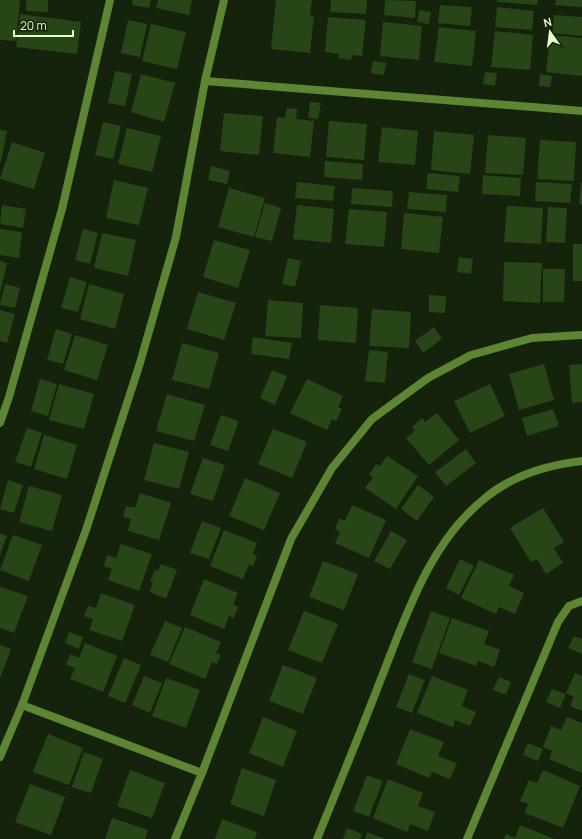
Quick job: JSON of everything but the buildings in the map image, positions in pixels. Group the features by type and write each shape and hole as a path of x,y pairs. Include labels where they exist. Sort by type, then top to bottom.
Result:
{"street":[{"path":"0,422 9,397 62,209 110,0"},
{"path":"0,757 22,705 86,530 140,363 176,236 205,81 224,0"},
{"path":"205,81 582,111"},
{"path":"175,839 292,539 332,468 372,419 428,378 471,355 532,338 582,335"},
{"path":"317,839 409,609 438,552 458,524 484,498 516,479 558,464 582,462"},
{"path":"467,839 558,622 570,606 582,601"},
{"path":"22,705 202,773"}]}
